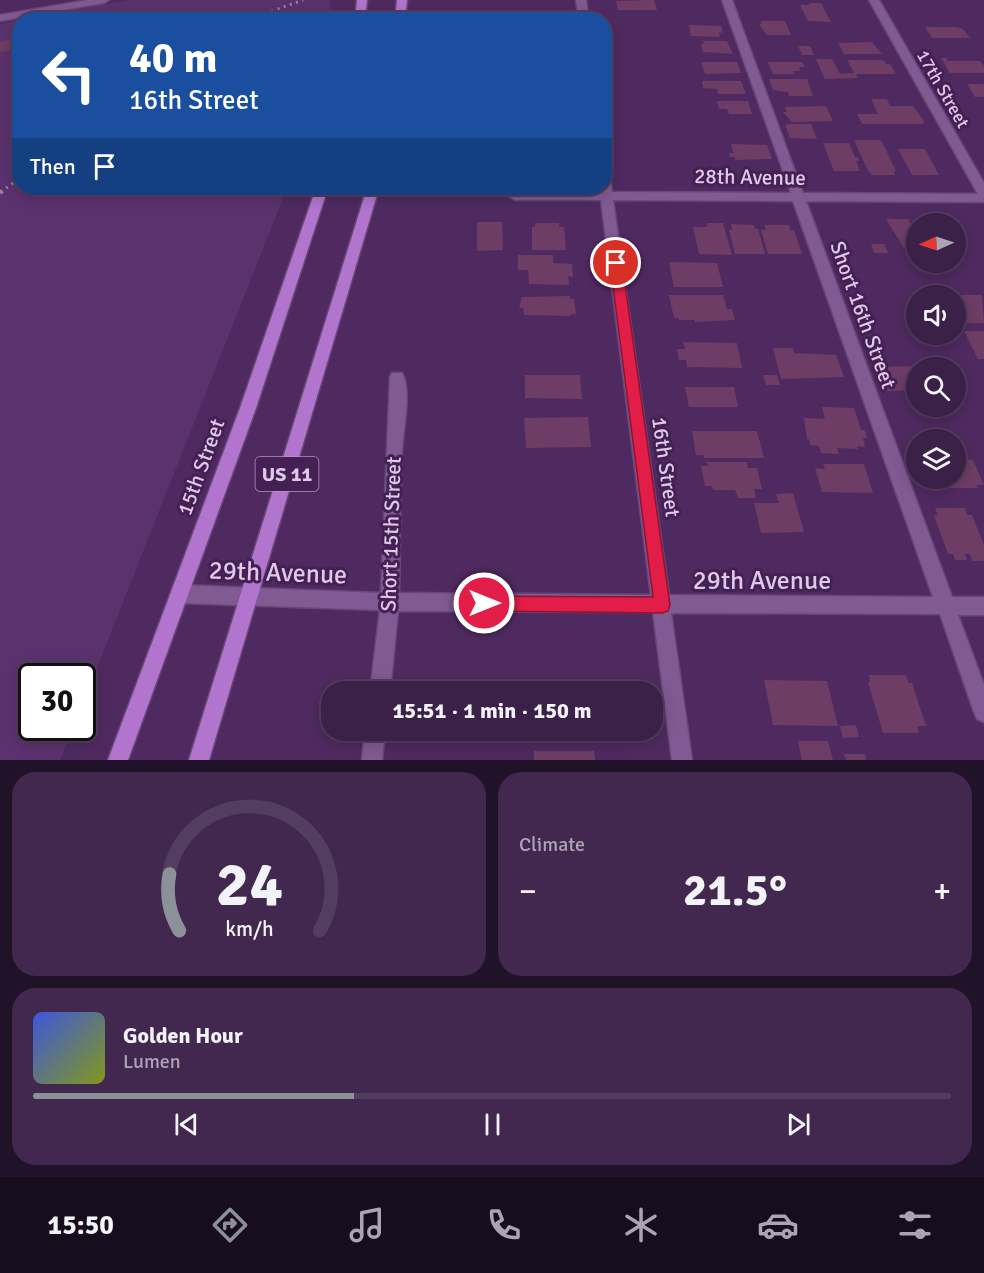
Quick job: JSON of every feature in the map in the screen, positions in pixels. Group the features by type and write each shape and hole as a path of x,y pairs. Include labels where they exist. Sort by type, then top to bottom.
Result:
{"main road":[{"name":"15th Street","path":"118,760 249,408 320,195"},
{"name":"US 11","path":"198,760 371,195"}],"street":[{"path":"20,12 43,5 104,0"},
{"name":"Short 16th Street","path":"727,0 984,712"},
{"name":"17th Street","path":"874,0 984,196"},
{"name":"28th Avenue","path":"612,187 799,197 984,196"},
{"name":"28th Avenue","path":"515,196 525,195"},
{"name":"16th Street","path":"606,195 682,760"},
{"name":"Short 15th Street","path":"381,681 390,603 393,448 399,399 397,377"},
{"name":"29th Avenue","path":"181,594 250,595 390,603 984,606"},
{"path":"372,760 374,741"}],"shaded area":[{"path":"129,0 330,0 329,12 61,12"},
{"path":"12,21 12,195 284,195 96,670 96,663 18,663 18,741 68,741 60,760 0,760 0,24"}],"building":[{"path":"654,0 657,10 618,10 616,1"},
{"path":"809,3 821,3 831,22 808,21 800,5 810,5"},
{"path":"761,21 785,21 791,35 767,35 759,24 762,23"},
{"path":"689,25 721,26 723,33 719,32 720,37 691,36"},
{"path":"925,27 957,27 963,29 970,38 932,38"},
{"path":"12,39 12,50 0,52 0,41"},
{"path":"703,41 727,41 733,54 703,52 701,44 704,44"},
{"path":"872,42 882,54 844,54 838,43"},
{"path":"798,46 810,46 814,55 802,55"},
{"path":"941,58 946,58 948,61 980,61 984,66 984,73 950,73"},
{"path":"816,59 832,59 840,74 854,73 847,60 883,60 886,64 890,64 896,74 856,74 858,78 825,79"},
{"path":"701,62 737,62 741,73 705,74"},
{"path":"768,62 802,62 805,67 799,67 800,71 793,71 794,74 773,74"},
{"path":"769,79 807,79 813,96 789,96 788,92 773,90"},
{"path":"702,81 741,81 746,94 718,94 717,89 703,88"},
{"path":"967,84 984,84 984,97 975,97"},
{"path":"871,99 887,99 890,106 913,106 924,121 923,124 862,124 857,114 878,114"},
{"path":"717,101 748,101 752,114 729,114 727,109 719,109"},
{"path":"826,106 833,121 792,122 783,112 787,112 785,107"},
{"path":"811,124 817,139 790,138 785,125"},
{"path":"854,140 881,140 896,171 894,171 895,175 872,175"},
{"path":"823,143 849,143 855,157 858,157 859,161 856,161 860,171 834,171"},
{"path":"731,144 767,145 772,159 735,160 735,157 730,157 729,153 733,153"},
{"path":"898,149 925,149 939,175 912,175"},
{"path":"886,219 906,219 906,248"},
{"path":"477,222 502,222 503,250 477,251"},
{"path":"535,223 559,223 559,227 564,227 566,250 532,250 532,227 535,227"},
{"path":"707,223 723,223 732,255 699,254 693,227 707,227"},
{"path":"731,224 754,225 755,229 758,229 765,254 735,254 729,230 732,230"},
{"path":"764,225 789,225 790,230 794,230 802,254 768,254 761,230 766,230"},
{"path":"871,244 884,244 888,253 874,253"},
{"path":"518,255 553,255 553,263 572,264 573,277 568,276 569,285 529,284 528,270 518,270"},
{"path":"669,262 717,263 723,287 674,287"},
{"path":"669,295 723,295 727,309 732,309 735,320 695,322 695,320 679,320 674,318"},
{"path":"966,295 982,295 984,323 966,323"},
{"path":"570,296 570,299 574,299 576,314 571,314 571,316 524,315 523,308 519,308 522,297"},
{"path":"966,331 984,331 984,359 978,359"},
{"path":"683,342 737,343 742,368 687,367 686,360 679,360 677,349 685,349"},
{"path":"773,348 793,348 794,353 836,355 844,377 781,379"},
{"path":"906,366 906,390 888,391 877,370 879,370 878,367"},
{"path":"525,375 580,375 582,399 525,398"},
{"path":"763,375 777,375 780,385 766,385"},
{"path":"685,387 734,387 738,407 689,407"},
{"path":"822,407 854,408 861,430 865,430 867,438 863,438 865,447 837,448 839,454 821,453 819,446 810,445 804,418 825,419"},
{"path":"588,417 591,447 526,448 524,418"},
{"path":"692,431 757,431 764,458 704,458 703,455 696,455"},
{"path":"966,459 973,460 984,485 976,485 978,488 966,488"},
{"path":"707,462 747,462 748,468 757,468 762,489 754,489 756,498 738,498 735,490 713,490 712,486 705,486 701,466 708,466"},
{"path":"823,464 864,464 873,493 822,492 815,468 825,469"},
{"path":"793,493 804,532 761,533 754,503 779,503 776,494"},
{"path":"935,508 965,508 967,515 972,515 984,545 984,561 972,561 970,554 965,554 967,560 955,560 953,554 948,554 934,515 938,515"},
{"path":"869,675 906,675 909,683 912,683 926,726 917,726 919,733 883,733 868,682 870,681"},
{"path":"764,680 827,681 838,726 773,725"},
{"path":"856,725 859,737 843,738 840,726"},
{"path":"798,741 828,741 833,760 802,760"},
{"path":"534,751 594,751 595,760 534,760"},
{"path":"844,754 865,754 866,760 846,760"}],"railway":[{"path":"269,12 303,0"},
{"path":"1,192 12,184"}],"route":[{"path":"484,603 662,605 616,263"}]}
